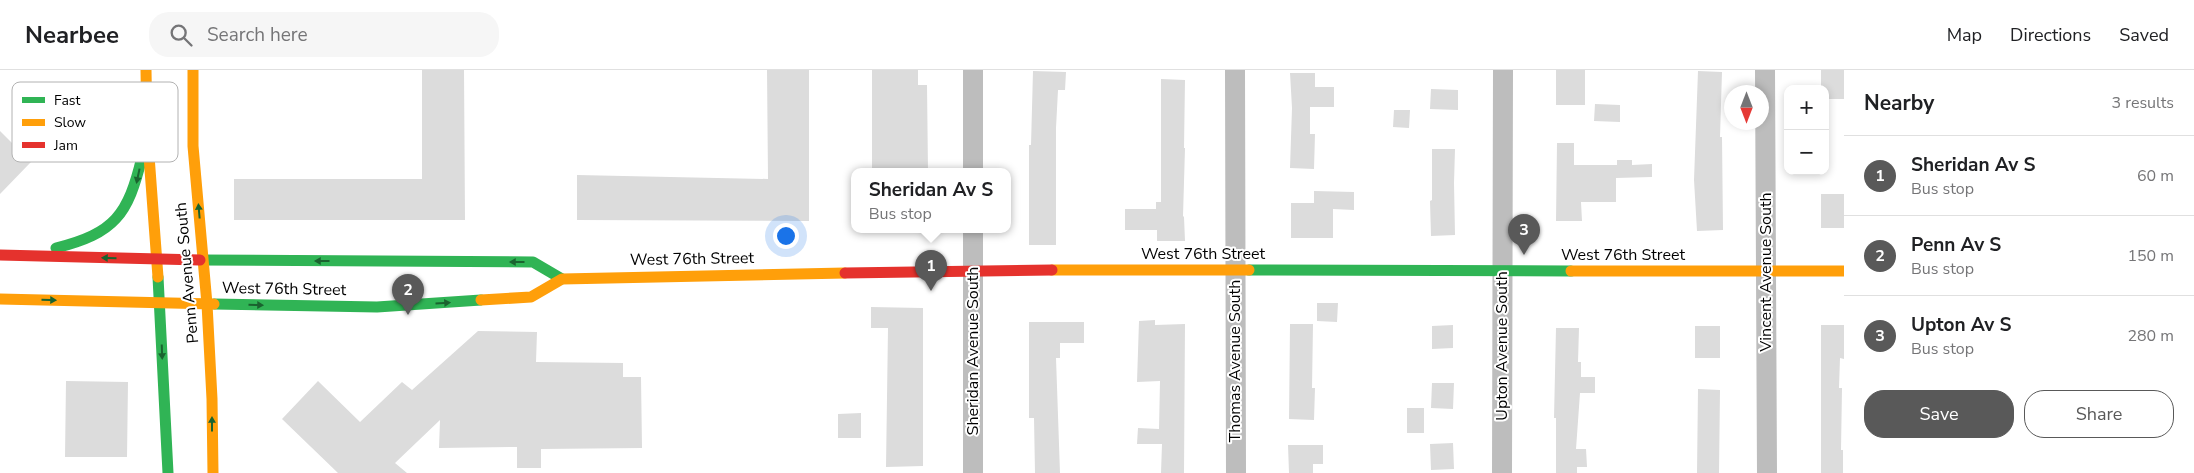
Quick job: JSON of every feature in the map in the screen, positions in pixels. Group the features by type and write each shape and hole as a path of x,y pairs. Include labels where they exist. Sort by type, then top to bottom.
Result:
{"street":[{"name":"Penn Avenue South","path":"193,70 193,146 207,304 212,399 212,473"},
{"path":"973,70 973,168"},
{"name":"Thomas Avenue South","path":"1235,70 1236,473"},
{"name":"Upton Avenue South","path":"1502,473 1503,70"},
{"name":"Vincent Avenue South","path":"1765,70 1766,473"},
{"path":"23,255 80,244 93,238 116,220 130,200 141,162"},
{"name":"Penn Avenue South","path":"151,162 158,259 168,473"},
{"name":"Sheridan Avenue South","path":"973,233 973,473"},
{"name":"West 76th Street","path":"0,255 203,260 533,262 562,279"},
{"name":"West 76th Street","path":"0,299 160,304 377,307 531,297 562,279 973,270 1844,271"}],"building":[{"path":"422,70 464,70 465,220 234,220 234,179 422,179"},
{"path":"767,70 809,70 809,221 577,220 577,175 768,179"},
{"path":"872,70 918,70 918,85 927,85 928,168 872,168"},
{"path":"1556,70 1585,70 1585,105 1556,105"},
{"path":"1821,70 1844,70 1844,99 1829,99 1829,85 1821,85"},
{"path":"1033,71 1066,72 1065,90 1058,90 1056,128 1056,245 1029,245 1029,145 1031,145"},
{"path":"1698,71 1722,72 1720,137 1722,137 1723,230 1697,231 1694,180"},
{"path":"1290,73 1315,73 1315,87 1334,87 1334,107 1310,107 1310,134 1315,134 1314,169 1290,168 1292,108"},
{"path":"1161,79 1185,80 1183,216 1185,241 1157,241 1157,230 1125,230 1125,209 1156,209 1156,202 1161,202"},
{"path":"1431,89 1458,90 1458,110 1430,109"},
{"path":"1595,104 1620,105 1620,122 1594,121"},
{"path":"1394,110 1410,110 1409,128 1393,127"},
{"path":"0,131 12,143 12,162 31,162 0,194"},
{"path":"1557,143 1574,143 1574,165 1617,165 1617,160 1632,160 1632,165 1652,164 1652,177 1616,178 1616,202 1581,202 1582,221 1556,221"},
{"path":"1432,149 1455,149 1455,235 1431,236"},
{"path":"1314,191 1354,192 1354,210 1333,209 1333,238 1291,238 1291,203 1314,203"},
{"path":"1821,194 1844,194 1844,228 1821,228"},
{"path":"1317,303 1338,303 1337,322 1317,321"},
{"path":"871,307 923,308 923,466 886,467 888,328 871,328"},
{"path":"1155,320 1155,325 1185,324 1184,473 1161,473 1162,444 1137,444 1138,428 1159,429 1160,381 1137,382 1139,321"},
{"path":"1029,322 1084,322 1084,343 1060,343 1060,358 1056,358 1060,473 1035,473 1034,418 1029,418"},
{"path":"1290,324 1313,324 1312,388 1315,388 1314,420 1289,419"},
{"path":"1453,325 1453,348 1432,349 1432,326"},
{"path":"1821,325 1844,325 1844,359 1840,358 1839,388 1842,388 1841,450 1843,450 1843,473 1821,473"},
{"path":"1695,326 1720,326 1720,358 1695,358"},
{"path":"1556,328 1579,328 1578,362 1581,362 1581,377 1595,377 1595,393 1580,393 1576,449 1586,449 1587,467 1577,467 1577,473 1556,473 1556,418 1554,418"},
{"path":"478,331 537,332 536,362 623,363 623,377 641,377 642,448 541,449 541,468 517,468 517,447 439,448 440,420 395,463 407,473 338,473 282,419 318,381 360,422 402,382 412,390"},
{"path":"66,381 128,382 127,457 65,457"},
{"path":"1432,383 1454,383 1453,409 1431,408"},
{"path":"1698,389 1720,390 1719,473 1697,473"},
{"path":"1407,408 1424,408 1424,433 1407,433"},
{"path":"861,413 861,438 838,438 838,414"},
{"path":"1453,443 1454,469 1431,470 1430,444"},
{"path":"1288,445 1323,445 1323,464 1313,464 1313,473 1289,473"}],"traffic: fast":[{"path":"56,248 92,236 116,219 131,194 141,162"},
{"path":"200,260 533,262 562,279"},
{"path":"1249,270 1571,271"},
{"path":"158,277 168,473"},
{"path":"214,304 377,307 481,300"}],"traffic: slow":[{"path":"146,70 146,82"},
{"path":"193,70 193,146 207,304 212,399 213,473"},
{"path":"149,162 158,277"},
{"path":"1052,270 1249,270"},
{"path":"1571,271 1844,271"},
{"path":"481,300 531,297 562,279 845,273"},
{"path":"0,299 214,304"}],"traffic: jam":[{"path":"0,255 200,260"},
{"path":"845,273 1052,270"}],"place":[{"name":"Upton Av S","path":"1524,255"},
{"name":"Sheridan Av S","path":"931,291"},
{"name":"Penn Av S","path":"408,315"}]}
